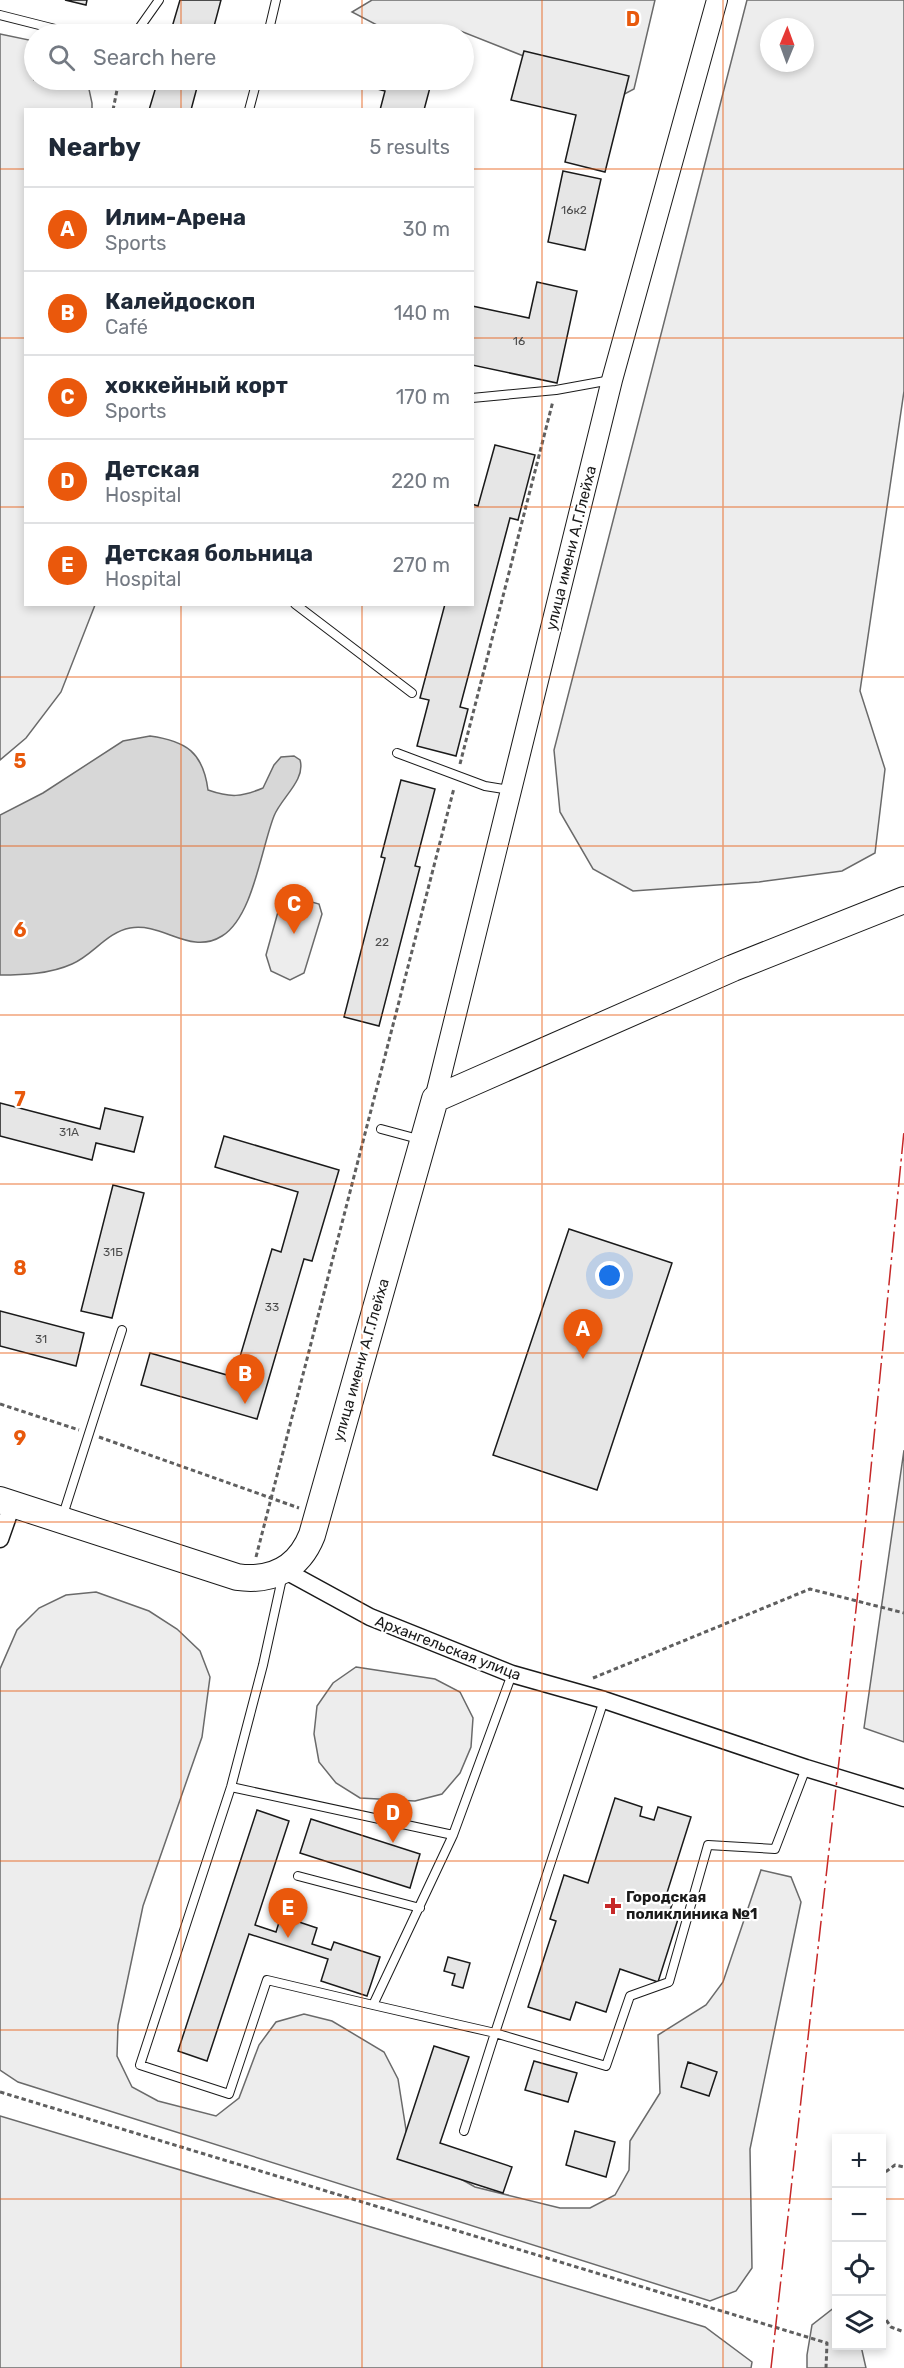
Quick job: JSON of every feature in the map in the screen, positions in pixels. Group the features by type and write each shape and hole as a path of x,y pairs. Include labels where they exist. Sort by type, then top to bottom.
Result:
{"main road":[{"path":"435,1099 733,968 904,900"},
{"name":"улица имени А.Г.Глейха","path":"284,1570 294,1563 308,1546 318,1515 435,1099"},
{"path":"6,1502 237,1578 263,1578 284,1570"}],"street":[{"name":"улица имени А.Г.Глейха","path":"435,1099 612,380 717,0"},
{"path":"0,1539 6,1502"},
{"name":"Архангельская улица","path":"284,1570 370,1617 512,1674 604,1700 806,1768 904,1798"}],"lane":[{"path":"142,24 159,0"},
{"path":"270,24 276,0"},
{"path":"0,15 36,24"},
{"path":"250,108 254,90"},
{"path":"474,398 555,390 612,380"},
{"path":"298,606 412,693"},
{"path":"397,753 484,786 512,791"},
{"path":"381,1129 424,1141"},
{"path":"62,1520 122,1330"},
{"path":"284,1570 263,1665 231,1787 140,2065 229,2094 267,1980 495,2033 606,2066 630,1996 669,1982 708,1845 775,1849 806,1768"},
{"path":"373,2005 453,1835 512,1674"},
{"path":"464,2131 604,1700"},
{"path":"231,1787 453,1835"},
{"path":"298,1876 420,1908"}],"path":[{"path":"113,108 117,90"},
{"path":"459,770 555,390"},
{"path":"249,1579 272,1498 456,781"},
{"path":"0,1404 318,1515"},
{"path":"565,1689 810,1589 904,1613"},
{"path":"0,2092 827,2343 826,2368"},
{"path":"886,2172 895,2165 904,2167"},
{"path":"886,2320 891,2327 904,2332"}],"shaded area":[{"path":"372,0 655,0 634,89 619,97 574,76 474,36 474,24 375,24 352,12"},
{"path":"747,0 904,0 904,391 860,691 885,769 875,853 842,871 759,882 633,891 593,869 560,812 554,750"},
{"path":"0,34 24,39 24,90 89,90 92,103 92,108 24,108 24,606 95,606 61,692 26,738 0,760"},
{"path":"150,736 174,741 191,751 202,766 208,790 223,794 242,795 263,788 274,765 281,757 294,756 300,760 299,775 277,809 249,898 233,927 222,936 210,941 199,942 188,941 142,927 130,928 114,934 86,956 64,967 36,973 0,975 0,815 43,793 123,741"},
{"path":"291,896 319,904 322,914 304,973 290,980 271,971 266,955 281,901"},
{"path":"904,1450 904,1742 864,1728"},
{"path":"96,1592 149,1611 177,1629 200,1651 210,1677 202,1737 143,1906 118,2025 117,2056 132,2087 158,2101 216,2116 239,2098 259,2045 276,2022 304,2014 332,2021 384,2052 398,2079 407,2136 425,2159 475,2187 560,2208 590,2208 615,2195 629,2170 630,2141 660,2093 658,2035 706,2005 723,1982 761,1870 791,1877 801,1902 750,2149 752,2268 736,2291 710,2301 18,2082 0,2070 0,1669 17,1630 39,1608 66,1595"},
{"path":"356,1667 435,1679 460,1692 473,1718 471,1747 460,1773 442,1794 415,1801 360,1798 336,1783 319,1762 314,1734 317,1706 333,1683"},
{"path":"0,2116 705,2327 752,2362 751,2368 0,2368"},
{"path":"832,2309 832,2350 862,2350 866,2368 807,2368 812,2325"}],"building":[{"path":"65,0 87,0 86,5"},
{"path":"180,0 221,0 215,24 173,24"},
{"path":"524,51 629,76 605,172 565,162 576,115 511,100"},
{"path":"155,90 196,90 192,108 150,108"},
{"path":"381,90 429,90 425,108 381,108 385,91"},
{"path":"563,171 601,179 585,250 548,242"},
{"path":"537,282 577,291 557,383 474,365 474,306 529,318"},
{"path":"495,445 535,455 518,520 510,518 460,707 468,709 456,756 417,746 429,700 420,698 444,606 474,606 474,505 478,506"},
{"path":"401,780 435,789 415,866 420,867 379,1026 344,1017 385,858 381,857"},
{"path":"0,1103 100,1129 105,1108 143,1117 134,1152 96,1143 92,1160 0,1136"},
{"path":"224,1136 339,1170 312,1261 304,1259 257,1419 141,1385 150,1353 234,1377 272,1249 281,1252 298,1192 215,1167"},
{"path":"113,1185 144,1193 112,1318 81,1311"},
{"path":"569,1229 672,1263 597,1490 493,1455"},
{"path":"0,1311 84,1333 76,1366 0,1346"},
{"name":"Городская поликлиника №1","path":"615,1798 642,1807 640,1816 654,1820 658,1807 691,1817 666,1896 674,1899 669,1913 679,1916 658,1982 620,1969 606,2012 576,2002 570,2020 528,2007 556,1921 550,1919 564,1875 588,1883"},
{"path":"257,1810 289,1821 255,1925 276,1932 281,1916 317,1928 312,1944 331,1950 334,1942 380,1957 367,1996 321,1981 328,1959 249,1934 207,2061 178,2051"},
{"path":"311,1819 420,1854 410,1888 300,1853"},
{"path":"448,1957 470,1963 463,1988 452,1985 455,1974 444,1971"},
{"path":"434,2046 469,2057 440,2143 512,2167 503,2193 397,2159"},
{"path":"534,2061 577,2073 568,2102 525,2090"},
{"path":"688,2062 717,2072 709,2096 681,2087"},
{"path":"575,2131 615,2142 606,2177 566,2165"}],"power":[{"path":"771,2368 865,1529 904,1131"}],"place":[{"name":"хоккейный корт","path":"294,934"},
{"name":"Илим-Арена","path":"583,1359"},
{"name":"Калейдоскоп","path":"245,1404"},
{"name":"Детская","path":"393,1843"},
{"name":"Городская поликлиника №1","path":"613,1906"},
{"name":"Детская больница","path":"288,1938"}]}
